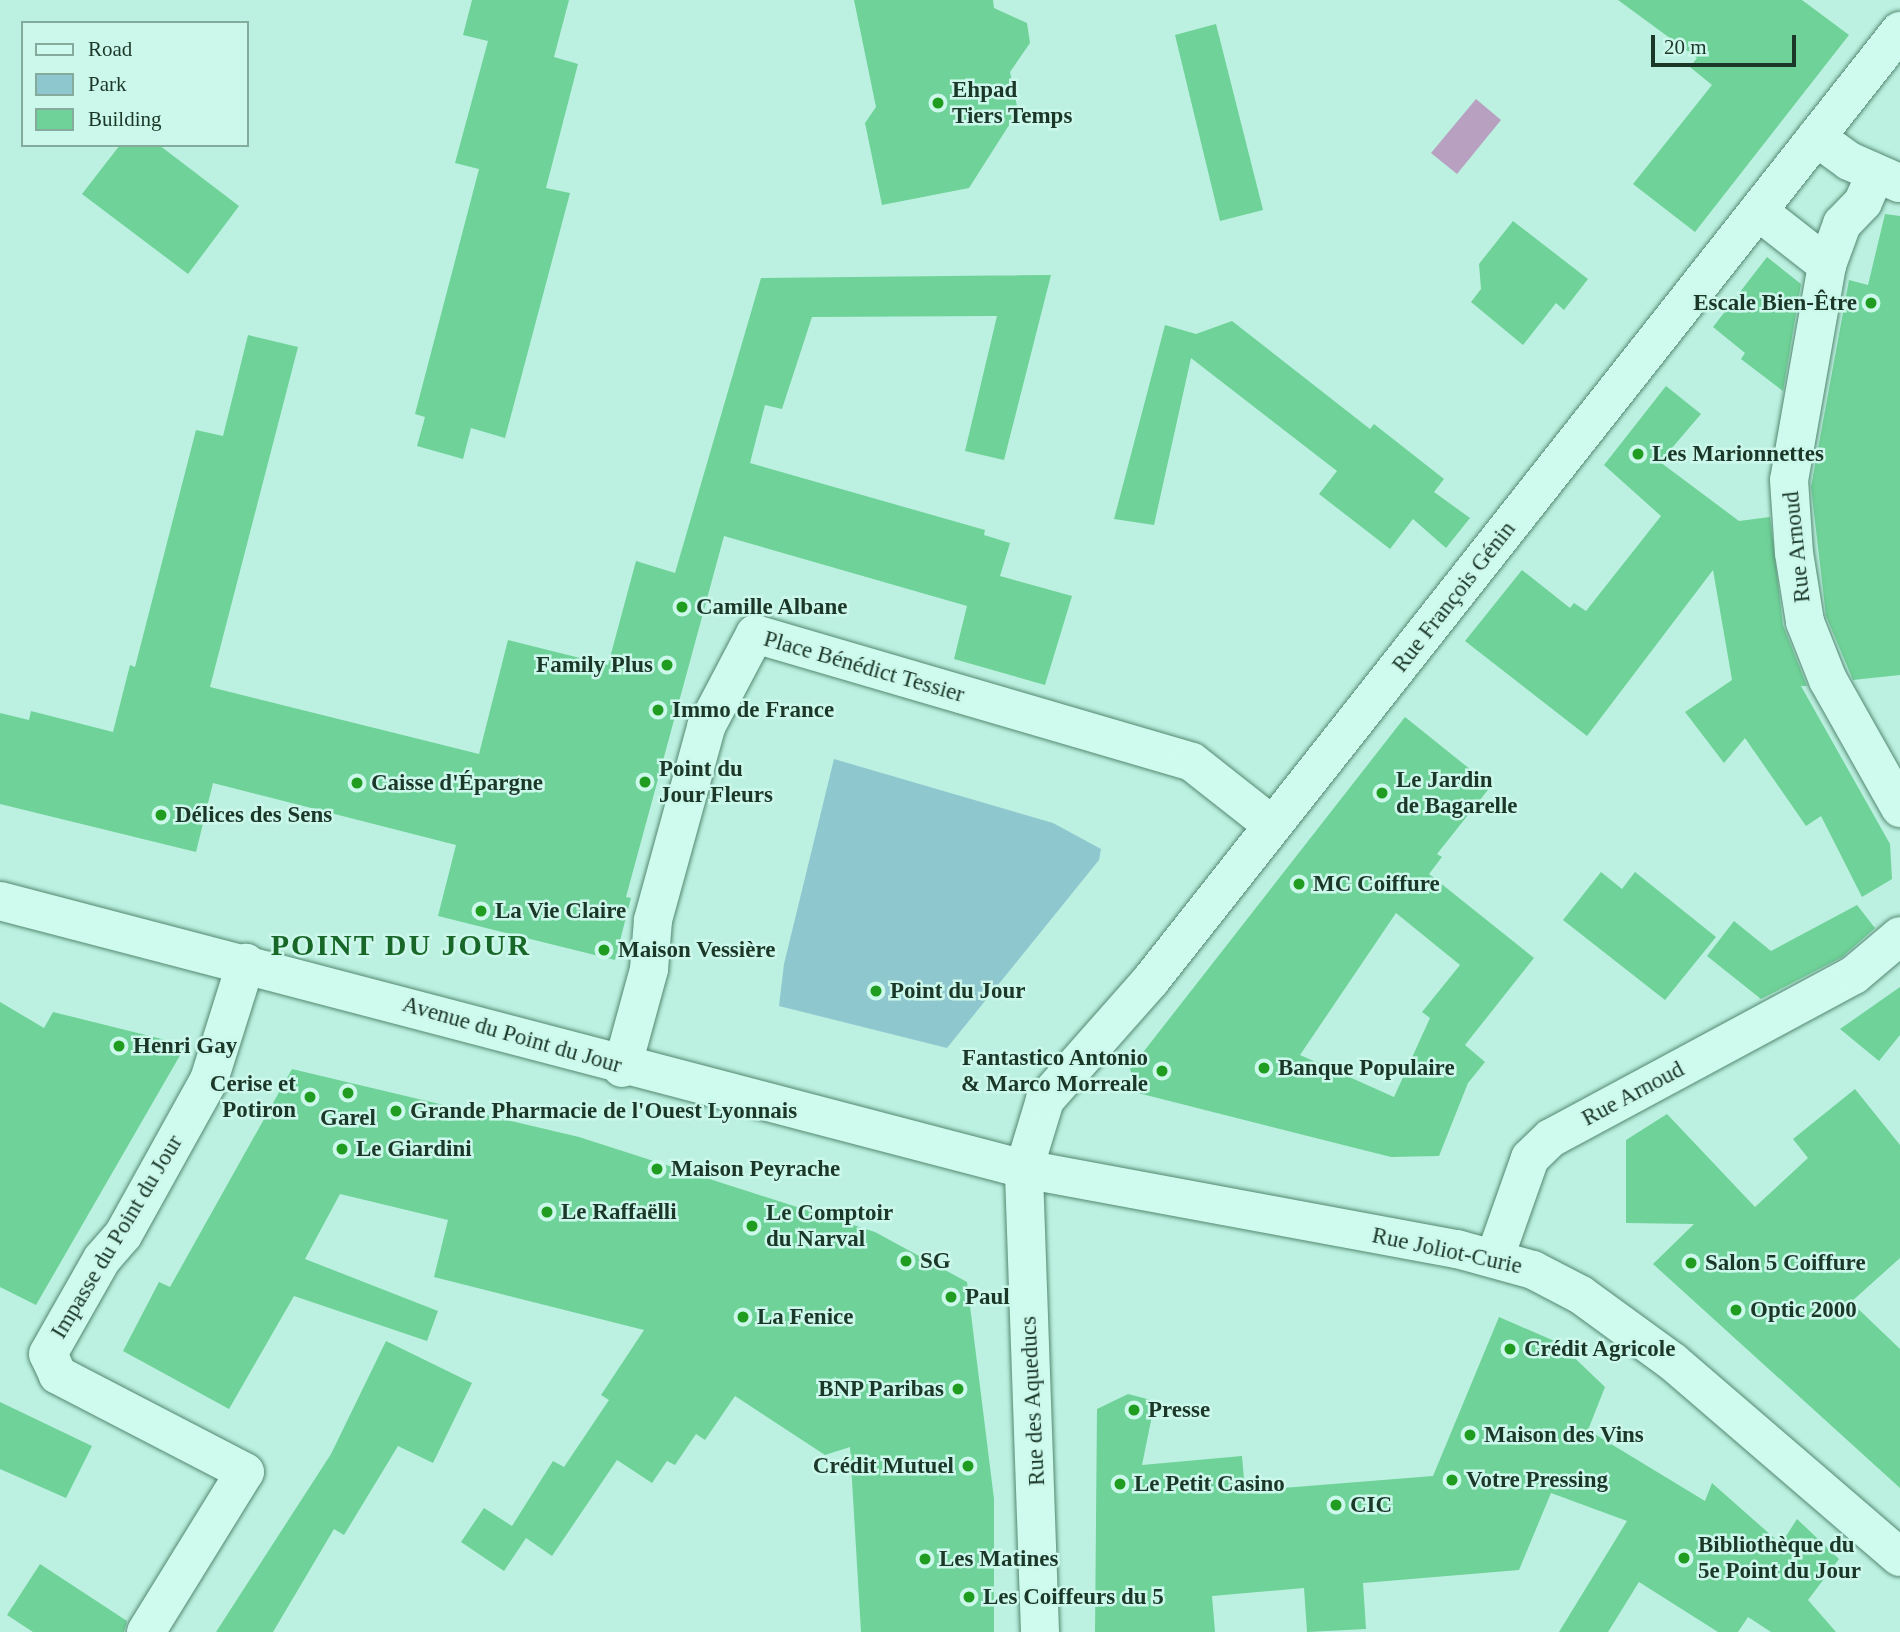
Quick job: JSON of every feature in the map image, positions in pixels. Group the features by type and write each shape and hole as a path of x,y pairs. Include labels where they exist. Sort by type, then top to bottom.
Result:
{"street":[{"name":"Rue François Génin","path":"1024,1169 1045,1100 1151,980 1900,31"},
{"path":"1816,137 1888,179"},
{"name":"Rue Arnoud","path":"1888,179 1842,224 1827,265 1789,480 1794,553 1805,622 1828,680 1900,808"},
{"path":"1758,211 1827,265"},
{"name":"Place Bénédict Tessier","path":"622,1068 649,969 653,920 706,727 755,634 1192,762 1272,825"},
{"name":"Avenue du Point du Jour","path":"0,901 497,1027 622,1068 1024,1169"},
{"name":"Rue Arnoud","path":"1495,1257 1530,1158 1551,1138 1854,975 1900,936"},
{"name":"Impasse du Point du Jour","path":"146,1632 245,1472 58,1375 48,1353 102,1259 123,1235 209,1080 246,962"},
{"name":"Rue Joliot-Curie","path":"1024,1169 1495,1257 1581,1295 1673,1362 1900,1558"},
{"name":"Rue des Aqueducs","path":"1024,1169 1040,1632"}],"green space":[{"path":"834,759 1053,823 1101,849 1099,860 947,1048 779,1006 784,964"}],"shaded area":[{"path":"1476,99 1501,120 1457,174 1431,153"}],"building":[{"path":"472,0 569,0 554,57 578,64 546,188 570,193 505,438 471,428 463,459 417,446 425,417 415,414 479,169 455,163 488,41 463,35"},
{"name":"Ehpad Tiers Temps","path":"854,0 993,0 994,8 1027,23 1030,43 1010,72 1018,111 969,188 882,205 865,123 876,107"},
{"path":"1618,0 1802,0 1849,35 1695,232 1633,184 1712,85 1690,67 1697,58"},
{"path":"1216,24 1263,210 1220,221 1175,35"},
{"path":"118,147 162,147 239,206 188,274 82,194"},
{"path":"1885,214 1900,216 1900,675 1853,680 1826,616 1811,487 1849,280 1868,285"},
{"path":"1513,221 1588,279 1564,310 1556,303 1523,345 1471,302 1481,289 1479,264"},
{"path":"1767,257 1801,284 1783,391 1741,359 1745,353 1713,327"},
{"path":"1051,275 1004,460 965,451 997,316 812,317 782,409 765,405 750,463 985,530 984,535 1010,543 1000,576 1072,596 1045,685 954,659 967,606 724,536 626,897 631,898 615,960 438,916 456,845 213,783 196,852 0,804 0,713 29,720 31,711 113,732 130,665 135,667 196,430 223,436 248,335 298,347 210,687 479,754 508,640 608,665 636,561 675,573 761,278"},
{"path":"1232,321 1370,429 1374,424 1444,479 1434,492 1470,518 1446,548 1413,519 1390,549 1319,494 1337,471 1191,358 1154,525 1114,519 1165,325 1196,334"},
{"path":"1666,386 1701,414 1660,462 1739,521 1770,517 1783,625 1807,686 1801,686 1890,844 1892,879 1862,897 1821,816 1806,826 1745,738 1724,763 1685,712 1732,680 1713,570 1587,736 1465,641 1522,570 1570,608 1574,603 1586,611 1661,516 1604,465"},
{"path":"1405,717 1491,786 1437,854 1442,857 1429,874 1534,958 1465,1045 1485,1062 1468,1083 1439,1156 1391,1157 1138,1093 1130,1069","holes":["1396,913 1460,965 1422,1012 1430,1018 1394,1097 1300,1055"]},
{"path":"1601,872 1622,889 1635,872 1716,937 1665,1000 1563,920"},
{"path":"1857,905 1875,928 1842,957 1761,999 1707,956 1734,921 1771,951"},
{"path":"1900,987 1900,1035 1879,1061 1840,1029"},
{"path":"0,1002 44,1028 53,1012 186,1045 36,1305 0,1287"},
{"path":"292,1069 579,1137 875,1232 967,1282 994,1499 994,1632 861,1632 850,1447 825,1455 735,1396 705,1440 696,1434 675,1465 667,1461 652,1483 617,1460 552,1556 526,1538 504,1571 461,1542 484,1508 512,1526 553,1461 564,1467 609,1400 601,1395 644,1330 434,1277 448,1220 340,1194 305,1259 438,1311 427,1341 294,1296 229,1409 123,1351 159,1282 170,1287"},
{"path":"1855,1089 1900,1145 1900,1258 1851,1302 1900,1349 1900,1488 1653,1264 1694,1224 1626,1223 1626,1140 1667,1114 1755,1207 1808,1158 1793,1139"},
{"path":"1499,1317 1559,1343 1605,1387 1588,1430 1705,1501 1712,1483 1781,1544 1797,1519 1839,1559 1808,1600 1836,1632 1771,1632 1748,1617 1738,1632 1718,1632 1639,1582 1608,1632 1559,1632 1627,1521 1551,1493 1519,1570 1363,1583 1366,1629 1307,1632 1304,1588 1212,1596 1215,1632 1095,1632 1097,1409 1128,1394 1155,1401 1142,1465 1242,1456 1245,1491 1433,1476"},
{"path":"386,1341 472,1383 433,1463 398,1446 344,1535 334,1529 273,1632 216,1632 331,1454"},
{"path":"0,1402 92,1446 66,1498 0,1469"},
{"path":"40,1564 127,1621 124,1632 33,1632 7,1615"}],"place":[{"name":"Ehpad Tiers Temps","path":"938,103"},
{"name":"Escale Bien-Être","path":"1871,303"},
{"name":"Les Marionnettes","path":"1638,454"},
{"name":"Camille Albane","path":"682,607"},
{"name":"Family Plus","path":"667,665"},
{"name":"Immo de France","path":"658,710"},
{"name":"Point du Jour Fleurs","path":"645,782"},
{"name":"Caisse d'Épargne","path":"357,783"},
{"name":"Le Jardin de Bagarelle","path":"1382,793"},
{"name":"Délices des Sens","path":"161,815"},
{"name":"MC Coiffure","path":"1299,884"},
{"name":"La Vie Claire","path":"481,911"},
{"name":"Maison Vessière","path":"604,950"},
{"name":"Point du Jour","path":"876,991"},
{"name":"Henri Gay","path":"119,1046"},
{"name":"Banque Populaire","path":"1264,1068"},
{"name":"Fantastico Antonio & Marco Morreale","path":"1162,1071"},
{"name":"Garel","path":"348,1093"},
{"name":"Cerise et Potiron","path":"310,1097"},
{"name":"Grande Pharmacie de l'Ouest Lyonnais","path":"396,1111"},
{"name":"Le Giardini","path":"342,1149"},
{"name":"Maison Peyrache","path":"657,1169"},
{"name":"Le Raffaëlli","path":"547,1212"},
{"name":"Le Comptoir du Narval","path":"752,1226"},
{"name":"SG","path":"906,1261"},
{"name":"Salon 5 Coiffure","path":"1691,1263"},
{"name":"Paul","path":"951,1297"},
{"name":"Optic 2000","path":"1736,1310"},
{"name":"La Fenice","path":"743,1317"},
{"name":"Crédit Agricole","path":"1510,1349"},
{"name":"BNP Paribas","path":"958,1389"},
{"name":"Presse","path":"1134,1410"},
{"name":"Maison des Vins","path":"1470,1435"},
{"name":"Crédit Mutuel","path":"968,1466"},
{"name":"Votre Pressing","path":"1452,1480"},
{"name":"Le Petit Casino","path":"1120,1484"},
{"name":"CIC","path":"1336,1505"},
{"name":"Bibliothèque du 5e Point du Jour","path":"1684,1558"},
{"name":"Les Matines","path":"925,1559"},
{"name":"Les Coiffeurs du 5","path":"969,1597"}],"district":[{"name":"POINT DU JOUR","path":"401,945"}]}
